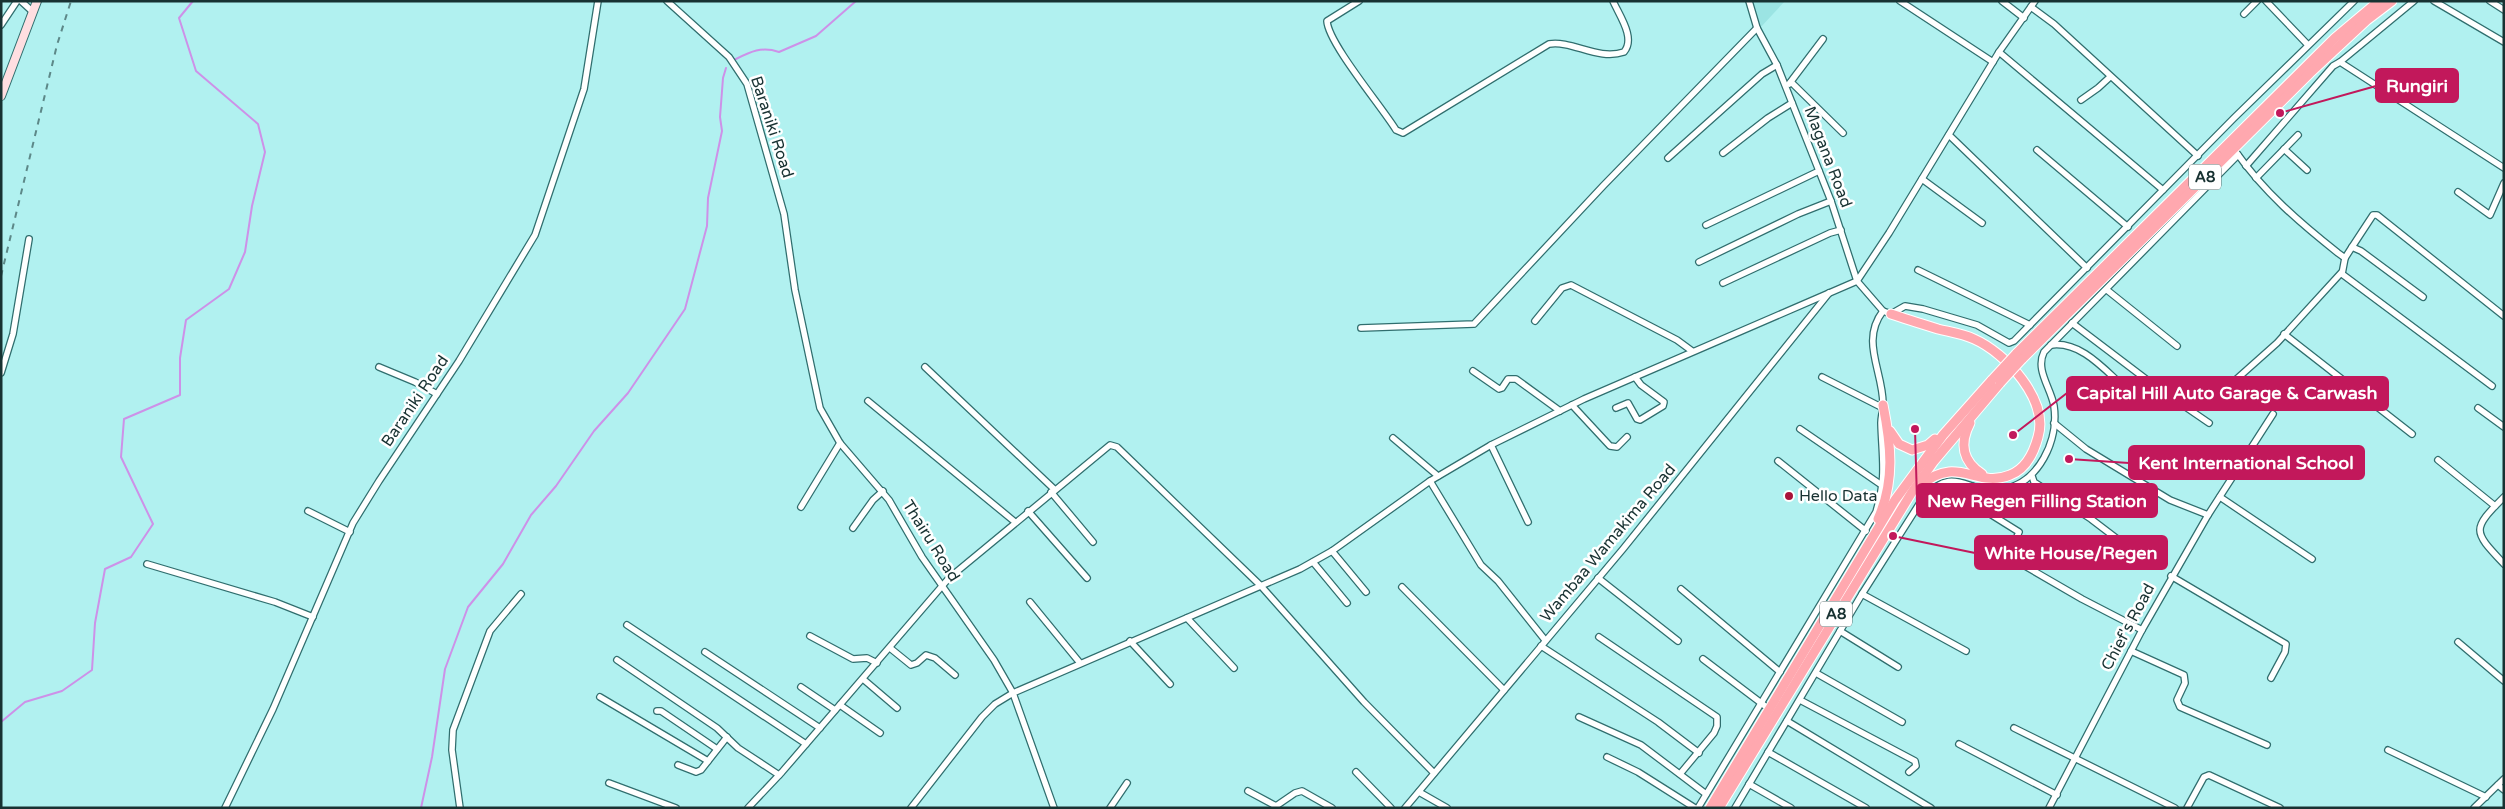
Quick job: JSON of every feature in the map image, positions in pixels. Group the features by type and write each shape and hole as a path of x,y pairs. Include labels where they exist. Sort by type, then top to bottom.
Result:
{"highway":[{"name":"A8","path":"1710,808 1765,706 1819,616 1855,567 1895,500 1943,435 1972,401 1996,381 2336,38 2378,1"},
{"name":"A8","path":"2019,357 2236,151 2345,40 2392,1"},
{"path":"1887,313 1974,339 2000,356 2027,386 2037,401 2040,423 2036,445 2022,468 2012,475 1992,478 1948,471 1930,478 1912,492"},
{"name":"A8","path":"1719,808 1912,492 1984,400 1996,381"},
{"path":"1984,400 1965,433 1964,452 1973,467 1992,478"},
{"path":"1887,426 1893,437 1905,448 1921,448 1936,438 1972,401"},
{"path":"1855,567 1875,526 1888,492 1891,454 1883,406"}],"main road":[{"path":"1,96 37,1"}],"street":[{"path":"1,25 19,1 33,12"},
{"name":"Baraniki Road","path":"225,808 273,708 350,532 379,481 437,394 535,235 584,89 598,1"},
{"name":"Baraniki Road","path":"667,1 729,57 747,84 781,202 795,290"},
{"path":"1359,1 1327,21 1327,26 1342,53 1396,130 1403,133 1549,44 1559,43 1584,51 1614,55 1624,52 1628,47 1628,34 1613,1"},
{"name":"Magana Road","path":"1749,1 1757,28 1777,64 1831,201 1857,281 1887,313"},
{"path":"1900,1 1993,62"},
{"path":"2002,1 2024,18"},
{"path":"2244,14 2257,1"},
{"path":"2266,1 2308,45"},
{"path":"1607,757 1638,772 1696,808 1765,706 1780,672 1819,616 1876,512 1883,486 1883,406 1872,341 1874,327 1887,313 1905,306 1923,309 1977,325 2009,343 2014,341 2354,1"},
{"path":"2246,166 2333,66 2414,1"},
{"path":"2434,1 2504,42"},
{"path":"2490,1 2504,10"},
{"path":"911,808 982,716 995,704 1012,693 1262,586 1313,562 1332,552 1430,481 1491,445 1572,405 1692,351 1857,281 1993,62 2033,4 2110,77 2198,156"},
{"path":"1361,328 1474,324 1603,186 1757,28"},
{"path":"1786,88 1823,39"},
{"path":"2000,52 2163,190"},
{"path":"2340,62 2504,168"},
{"path":"1668,158 1762,74 1777,64"},
{"path":"2081,100 2110,77"},
{"path":"1791,82 1843,133"},
{"path":"1723,153 1768,118 1792,104"},
{"path":"1949,134 2087,268"},
{"path":"2256,178 2298,135"},
{"path":"2284,149 2306,170"},
{"path":"2036,150 2128,226"},
{"path":"1735,808 1877,569 1923,498 1934,486 1950,480 1995,491 2020,484 2032,476 2047,450 2054,423 2052,396 2040,368 2040,360 2050,345 2106,290 2236,151 2256,178 2281,205 2345,258"},
{"path":"1706,225 1819,171"},
{"path":"1922,179 1982,223"},
{"path":"2458,192 2490,215 2504,183"},
{"path":"1699,262 1798,214 1831,201"},
{"path":"2231,384 2284,334 2341,273 2345,258 2368,219 2373,215 2377,215 2504,316"},
{"path":"1723,283 1830,233 1842,230"},
{"path":"1,373 14,334 29,238"},
{"path":"2352,247 2381,264 2423,297"},
{"path":"1918,270 2030,325"},
{"path":"2341,273 2492,386"},
{"path":"1535,321 1562,288 1570,285 1677,340 1692,351"},
{"name":"Thairu Road","path":"795,290 804,326 816,400 840,442 883,491 922,558 981,640 1012,693 1054,808"},
{"path":"2106,290 2177,346"},
{"name":"Wambaa Wamakima Road","path":"1405,808 1598,578 1829,292"},
{"path":"2072,323 2155,386 2209,423"},
{"path":"2284,334 2412,434"},
{"path":"2050,345 2064,344 2076,348 2123,386"},
{"path":"379,367 415,382 437,394"},
{"path":"925,367 1053,491 1093,542"},
{"path":"1474,371 1498,389 1508,379 1514,378 1560,411"},
{"path":"1616,408 1628,404 1637,419 1640,420 1663,406 1664,402 1635,377"},
{"path":"1822,377 1883,406"},
{"path":"868,401 1016,522"},
{"path":"1572,405 1610,446 1617,447 1627,437"},
{"path":"2478,408 2504,427"},
{"name":"Chief's Road","path":"2050,808 2130,651 2171,576 2273,414"},
{"path":"2054,423 2086,448 2170,500 2208,515"},
{"path":"1800,429 1883,486"},
{"path":"1393,438 1438,476"},
{"path":"801,507 840,442"},
{"path":"1491,445 1528,522"},
{"path":"2036,445 2047,450"},
{"path":"748,808 877,663 942,586 1028,511 1108,446 1115,446 1262,586 1359,697 1434,774"},
{"path":"2438,460 2495,506"},
{"path":"1778,461 1866,531"},
{"path":"2032,476 2034,482 2078,510 2133,551"},
{"path":"1430,481 1482,565 1498,581 1545,640"},
{"path":"1972,486 1978,506 2019,532 2009,555 2013,559 2082,599 2142,630"},
{"path":"854,528 873,500 883,491"},
{"path":"2220,497 2312,559"},
{"path":"2504,497 2480,524 2479,533 2504,564"},
{"path":"308,510 350,532"},
{"path":"1028,511 1086,578"},
{"path":"1890,529 1899,535"},
{"path":"1332,552 1366,592"},
{"path":"1313,562 1347,604"},
{"path":"1868,563 1877,569"},
{"path":"147,564 275,602 313,617"},
{"path":"2171,576 2286,644 2286,652 2271,678"},
{"path":"1598,578 1678,642"},
{"path":"1402,587 1504,690"},
{"path":"1681,589 1780,672"},
{"path":"460,808 452,750 453,730 490,631 521,594"},
{"path":"1862,594 1966,652"},
{"path":"1030,602 1080,663"},
{"path":"1187,618 1234,668"},
{"path":"627,625 806,744"},
{"path":"1840,631 1898,667"},
{"path":"810,636 853,659 867,658 877,663"},
{"path":"1599,637 1717,717 1717,726 1714,733 1680,774"},
{"path":"1130,641 1170,684"},
{"path":"2458,642 2504,681"},
{"path":"1541,646 1658,722 1699,753"},
{"path":"890,648 911,665 926,656 932,656 955,675"},
{"path":"2130,651 2184,675 2185,683 2177,700 2180,706 2267,745"},
{"path":"704,652 820,728"},
{"path":"1703,659 1765,706"},
{"path":"617,660 727,737 738,748 779,775"},
{"path":"1816,673 1902,722"},
{"path":"863,678 897,708"},
{"path":"801,687 880,733"},
{"path":"600,697 708,761"},
{"path":"1800,700 1915,761 1916,766 1908,772"},
{"path":"657,712 661,711 717,749"},
{"path":"1579,717 1641,745 1706,794"},
{"path":"1787,721 1931,808"},
{"path":"2014,728 2175,808"},
{"path":"678,765 696,772 701,770 727,737"},
{"path":"1959,744 2056,795"},
{"path":"2388,750 2486,797"},
{"path":"1768,752 1866,808"},
{"path":"1356,772 1391,808"},
{"path":"2187,808 2201,782 2209,775 2280,808"},
{"path":"2474,808 2504,779"},
{"path":"608,783 676,808"},
{"path":"1110,808 1127,783"},
{"path":"1748,784 1791,808"},
{"path":"2498,785 2504,790"},
{"path":"1248,791 1276,806 1295,793 1302,792 1332,808"},
{"path":"1419,792 1447,808"}],"shaded area":[{"path":"1752,1 1785,1 1760,28"}],"waterway":[{"path":"1,722 25,702 62,691 92,670 95,623 105,569 131,557 153,524 121,457 124,419 180,395 180,358 186,320 229,289 245,252 252,206 265,152 258,124 196,71 179,18 193,1"},
{"path":"734,60 751,52 761,50 779,52 816,36 856,1"},
{"path":"421,808 432,757 445,669 468,607 503,564 531,515 556,486 594,431 628,393 685,309 707,226 708,198 722,131 720,117 723,78 726,68"}],"railway":[{"path":"1,276 57,45 71,1"}],"place":[{"name":"Rungiri","path":"2280,113"},
{"name":"New Regen Filling Station","path":"1915,429"},
{"name":"Capital Hill Auto Garage & Carwash","path":"2013,435"},
{"name":"Kent International School","path":"2069,459"},
{"name":"Hello Data","path":"1789,496"},
{"name":"White House/Regen","path":"1893,536"}]}
